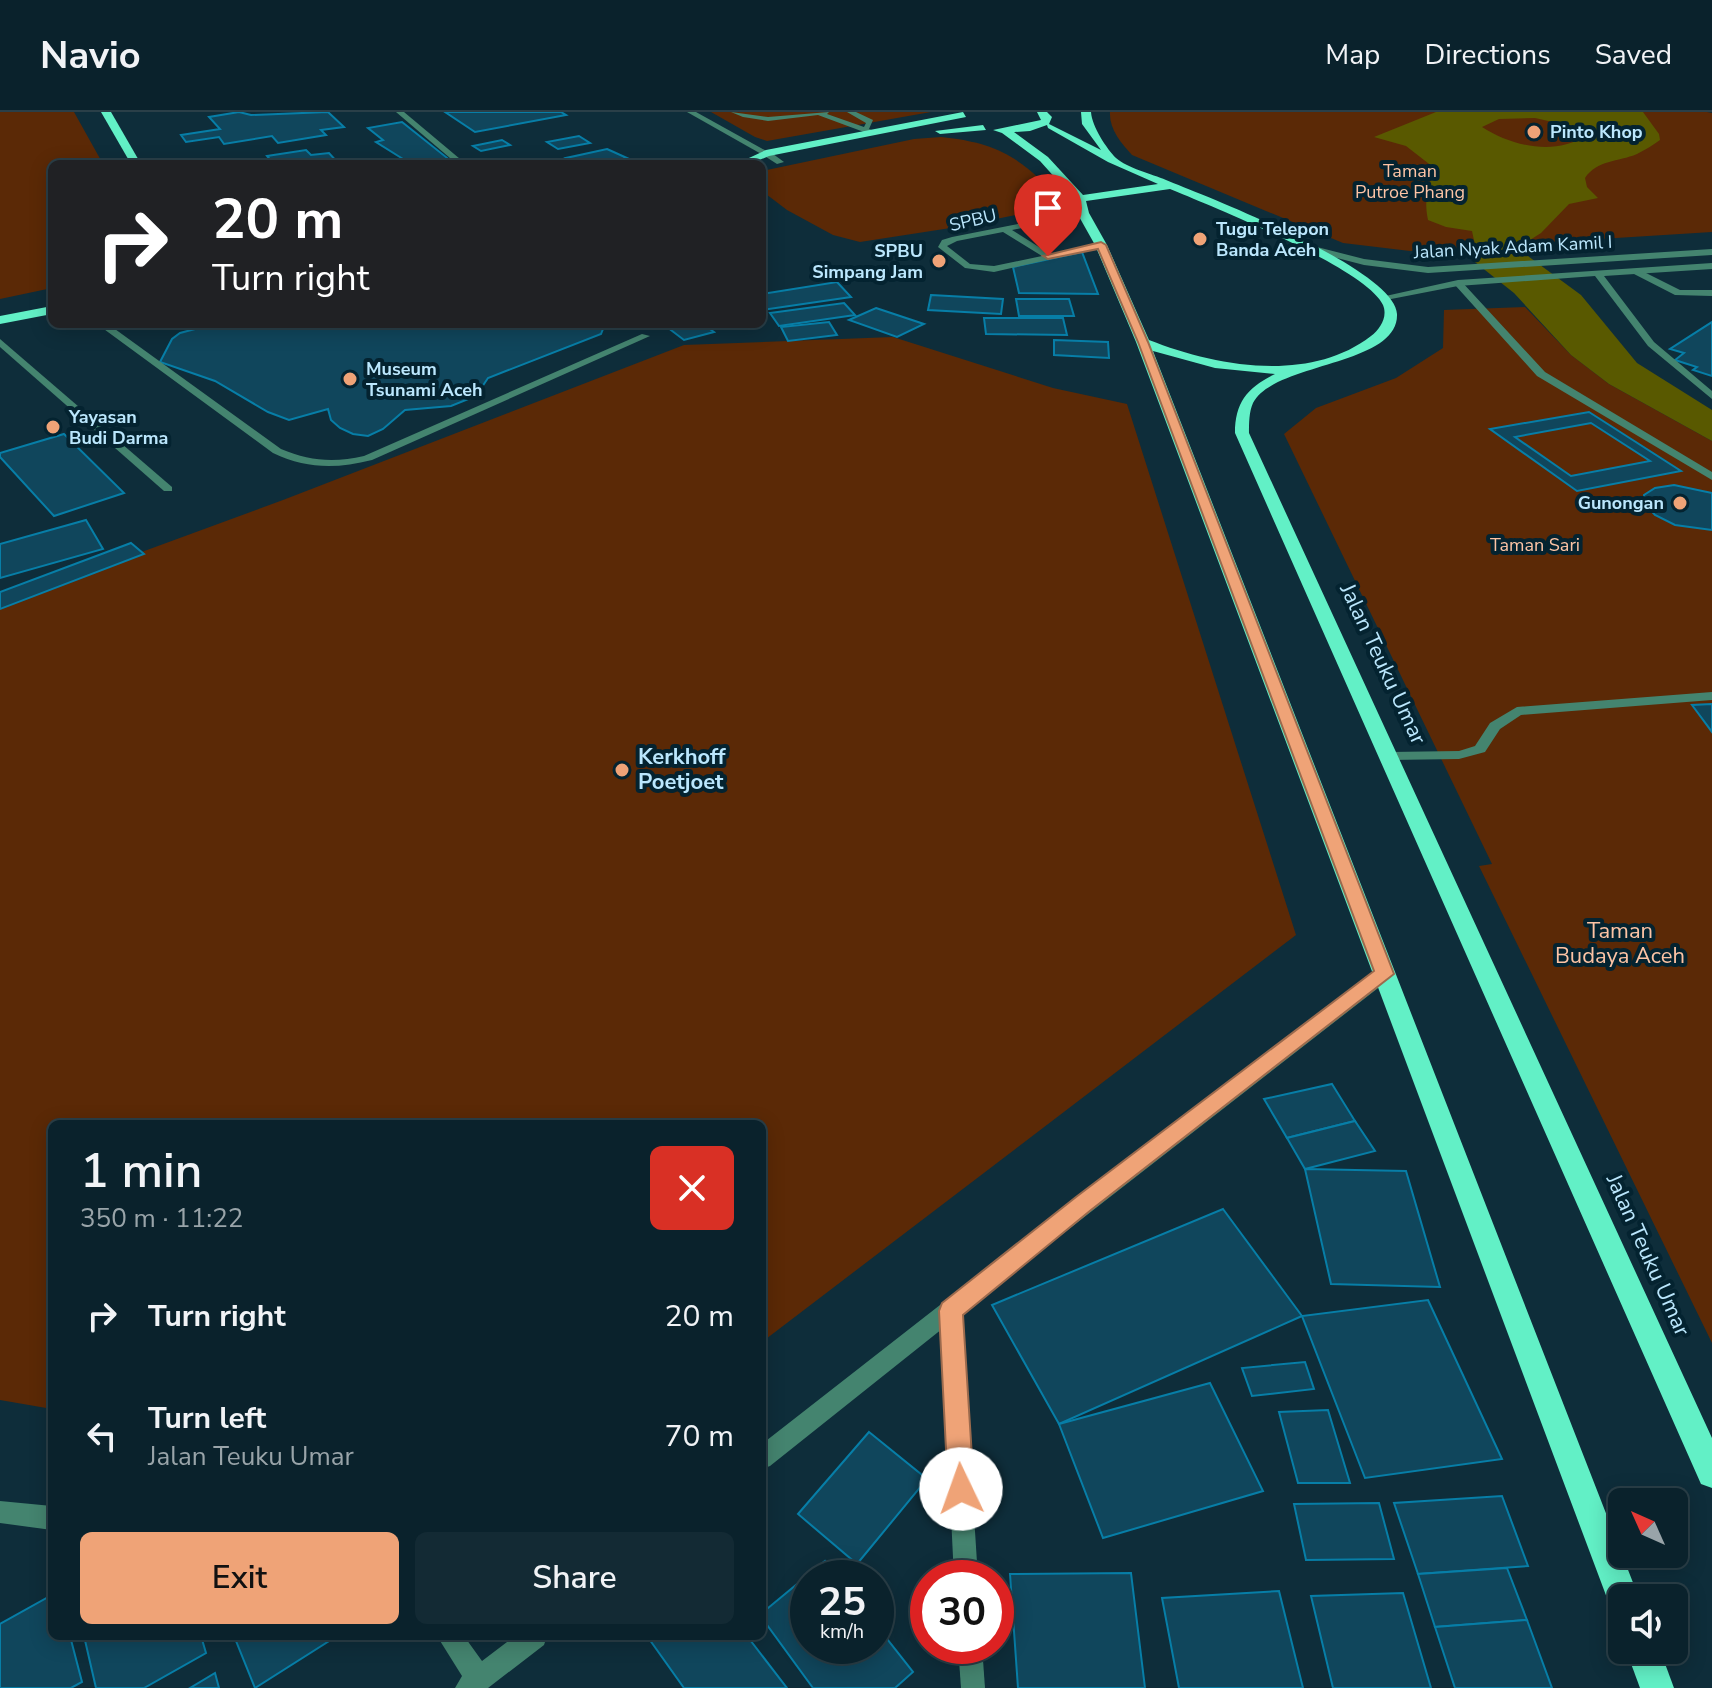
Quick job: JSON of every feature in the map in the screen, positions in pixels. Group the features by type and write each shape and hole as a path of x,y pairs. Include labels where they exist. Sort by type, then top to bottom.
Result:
{"highway":[{"path":"106,112 134,160"},
{"path":"764,159 780,162 932,132 1030,128 1045,122 1047,117 1042,112"},
{"path":"1086,112 1087,124 1116,162"},
{"path":"764,159 870,130 964,114 966,121 983,128"},
{"path":"1051,126 1116,162 1317,250 1386,297"},
{"path":"1005,130 1044,159 1080,199 1083,213 1101,245 1143,342 1618,1584"},
{"path":"1080,199 1170,186"},
{"name":"Jalan Teuku Umar","path":"1386,297 1392,321 1384,332 1360,348 1295,370 1260,388 1247,401 1242,433 1706,1446 1712,1473"},
{"path":"0,320 48,311"},
{"path":"1143,342 1178,357 1210,364 1295,370"},
{"path":"1648,1664 1657,1688"}],"street":[{"path":"400,112 457,160"},
{"path":"691,112 764,159"},
{"path":"735,112 745,117 769,119 821,113 849,126 870,130 870,122 851,112"},
{"name":"SPBU","path":"1083,213 955,239 945,242 942,247 968,266 994,269 1101,245"},
{"path":"1005,229 1048,256"},
{"name":"Jalan Nyak Adam Kamil I","path":"1317,250 1396,267 1428,270 1712,252"},
{"name":"Jalan Nyak Adam Kamil I","path":"1386,297 1458,283 1712,266"},
{"path":"1637,272 1678,293 1712,293"},
{"path":"1598,274 1651,344 1712,396"},
{"path":"1458,283 1541,374 1712,477"},
{"path":"108,328 277,451 294,460 319,466 341,465 368,458 645,336"},
{"path":"0,342 168,489"},
{"path":"1390,756 1459,755 1480,749 1495,726 1517,711 1712,696"},
{"path":"766,1455 1084,1204 1385,974"},
{"path":"951,1311 965,1560"},
{"path":"0,1512 48,1518"},
{"path":"451,1640 473,1684 530,1640"},
{"path":"971,1664 973,1688"}],"green space":[{"path":"0,112 74,112 101,160 48,160 48,289 0,299"},
{"path":"711,112 931,112 767,141"},
{"name":"Taman Putroe Phang","path":"1110,112 1707,112 1712,113 1712,232 1410,251 1343,243 1132,155 1114,130"},
{"path":"941,137 996,150 1024,166 1065,205 957,227 860,242 833,235 787,210 766,194 766,170 914,139"},
{"name":"Taman Sari","path":"1525,307 1571,355 1609,384 1712,441 1712,1343 1479,866 1492,864 1284,434 1316,408 1396,378 1443,348 1444,310"},
{"name":"Kerkhoff Poetjoet","path":"893,337 1053,388 1127,404 1296,935 766,1339 766,1120 48,1120 48,1408 0,1400 0,604 283,500 684,345"}],"shaded area":[{"path":"1436,112 1643,112 1660,140 1637,154 1608,162 1590,172 1585,178 1587,187 1598,198 1569,204 1541,233 1517,248 1581,295 1637,363 1712,410 1712,441 1609,384 1571,355 1514,293 1461,251 1475,245 1472,231 1446,227 1428,220 1427,199 1433,167 1406,146 1374,137","holes":["1535,118 1566,125 1585,136 1560,146 1533,146 1506,139 1482,127 1499,119"]}],"building":[{"path":"239,112 251,115 328,112 344,127 321,130 326,135 278,143 272,136 224,144 219,137 186,142 181,135 220,129 209,117"},
{"path":"445,112 561,112 566,115 475,132"},
{"path":"402,122 450,160 399,160 403,159 376,142 383,140 368,128"},
{"path":"579,136 590,143 558,149 547,142"},
{"path":"502,140 510,145 481,151 473,146"},
{"path":"607,149 627,158 570,160 566,158"},
{"path":"306,150 311,155 329,153 335,160 270,160 267,156"},
{"path":"1082,252 1098,294 1019,293 1013,267"},
{"path":"837,282 851,297 766,309 766,293"},
{"path":"931,295 1003,299 1001,314 928,310"},
{"path":"1016,299 1069,299 1074,316 1019,316"},
{"path":"844,303 855,315 779,326 770,313"},
{"path":"876,308 924,324 897,337 849,320"},
{"path":"984,318 1063,318 1067,335 986,334"},
{"path":"829,322 837,335 788,341 781,327"},
{"path":"1712,322 1712,376 1675,360 1684,353 1670,349"},
{"name":"Museum Tsunami Aceh","path":"199,328 603,328 601,334 488,378 476,396 451,406 405,410 383,429 368,436 340,428 331,420 328,409 289,420 268,412 215,381 160,362 172,339 180,333"},
{"path":"668,328 708,328 714,332 684,340"},
{"path":"1054,340 1108,342 1109,358 1054,355"},
{"path":"1589,412 1681,471 1577,491 1490,429","holes":["1591,423 1650,461 1571,476 1515,437"]},
{"path":"64,434 124,493 54,516 0,457 0,453"},
{"path":"1674,485 1712,493 1712,530 1675,525 1655,515 1645,504 1644,495 1655,488"},
{"path":"86,520 103,549 0,578 0,544"},
{"path":"131,543 144,554 0,609 0,592"},
{"path":"1712,704 1712,732 1692,705"},
{"path":"1332,1084 1355,1121 1287,1138 1264,1099"},
{"path":"1355,1121 1375,1151 1305,1169 1287,1138"},
{"path":"1305,1169 1406,1171 1440,1287 1331,1284"},
{"path":"1223,1209 1302,1316 1059,1424 992,1305"},
{"path":"1428,1300 1502,1459 1365,1478 1302,1316"},
{"path":"1305,1362 1314,1389 1252,1396 1242,1368"},
{"path":"1210,1383 1263,1491 1103,1538 1059,1424"},
{"path":"1328,1410 1350,1483 1298,1483 1279,1412"},
{"path":"869,1432 927,1479 860,1560 852,1560 798,1514"},
{"path":"1502,1496 1528,1566 1418,1574 1394,1503"},
{"path":"1379,1503 1394,1559 1306,1560 1294,1504"},
{"path":"1507,1568 1527,1620 1435,1627 1418,1574"},
{"path":"1131,1573 1145,1688 1018,1688 1014,1574"},
{"path":"790,1590 790,1656 766,1623 766,1610"},
{"path":"1279,1591 1303,1688 1179,1688 1162,1598"},
{"path":"1403,1593 1431,1688 1333,1688 1311,1596"},
{"path":"48,1597 48,1640 71,1640 82,1682 71,1688 0,1688 0,1624"},
{"path":"1527,1620 1552,1688 1455,1688 1435,1627"},
{"path":"85,1640 202,1640 206,1653 144,1688 96,1688"},
{"path":"236,1640 331,1640 255,1688"},
{"path":"650,1640 750,1640 787,1688 684,1688"},
{"path":"894,1648 913,1672 895,1688 813,1688 796,1664 894,1664"},
{"path":"215,1673 219,1688 190,1688"}],"place":[{"name":"Pinto Khop","path":"1534,132"},
{"name":"Tugu Telepon Banda Aceh","path":"1200,239"},
{"name":"SPBU Simpang Jam","path":"939,261"},
{"name":"Museum Tsunami Aceh","path":"350,379"},
{"name":"Yayasan Budi Darma","path":"53,427"},
{"name":"Gunongan","path":"1680,503"},
{"name":"Kerkhoff Poetjoet","path":"622,770"}],"route":[{"path":"961,1489 951,1311 1084,1204 1385,974 1143,342 1101,245 1048,256"}],"park label":[{"name":"Taman Budaya Aceh","path":"1620,944"}]}
